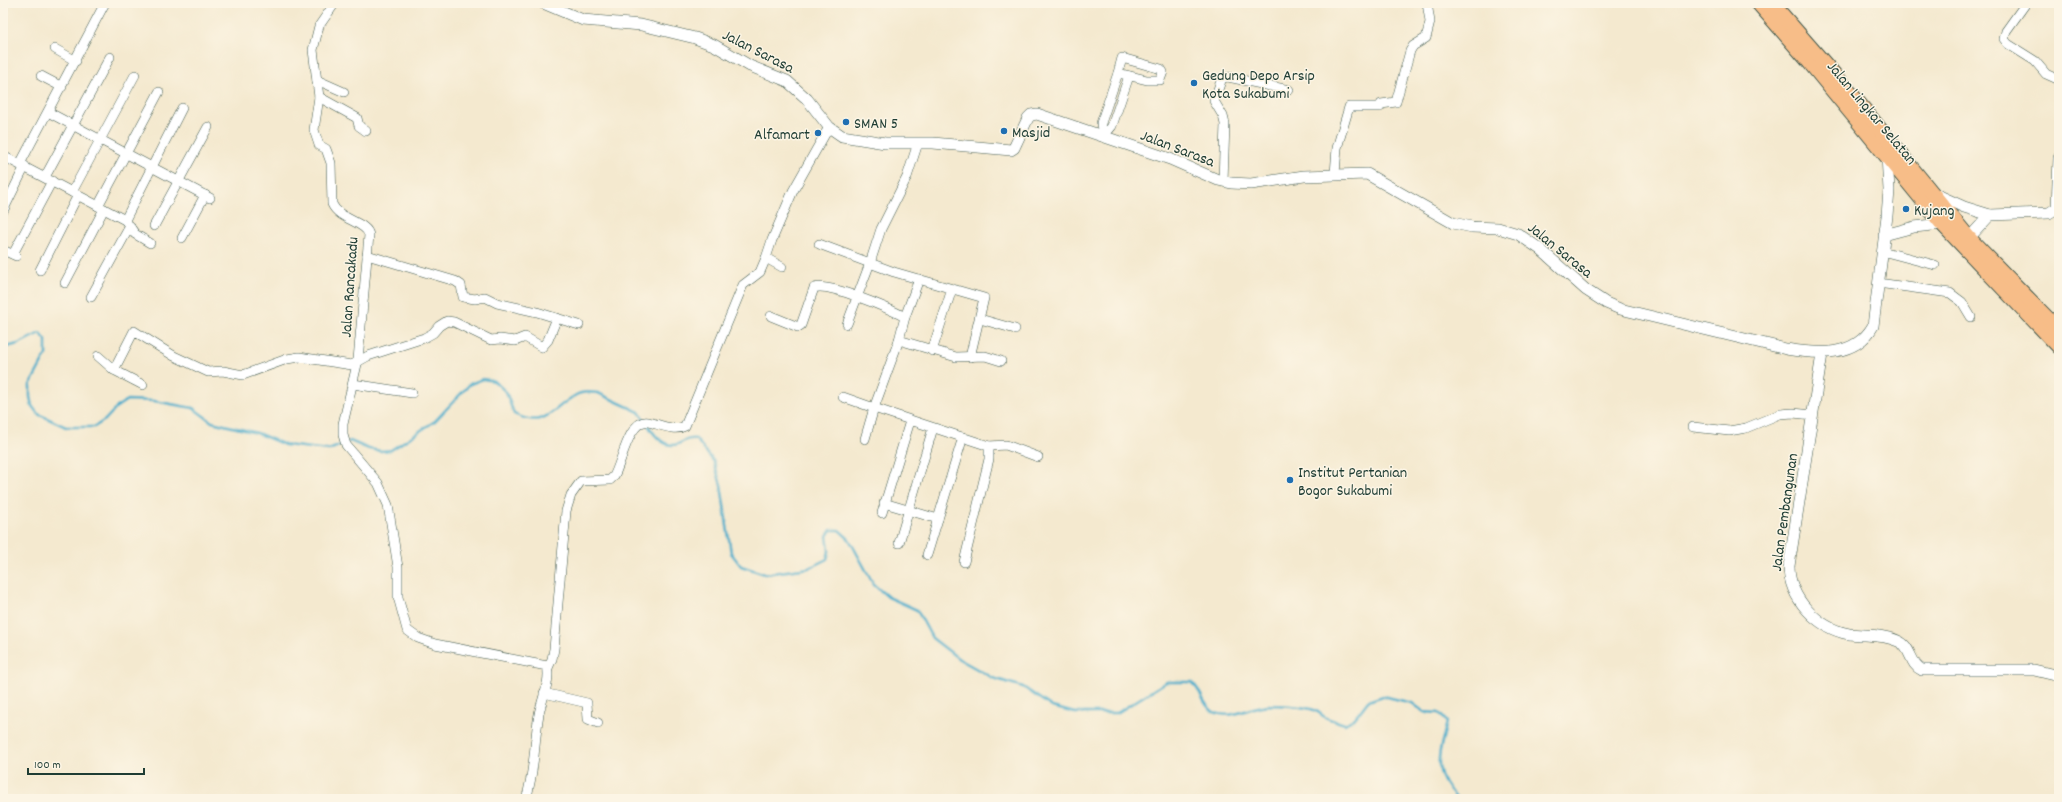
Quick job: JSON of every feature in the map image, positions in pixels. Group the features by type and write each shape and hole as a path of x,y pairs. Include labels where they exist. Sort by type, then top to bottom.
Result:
{"main road":[{"name":"Jalan Lingkar Selatan","path":"1758,3 1887,156 1964,240"},
{"name":"Jalan Lingkar Selatan","path":"1772,3 1853,96 1933,192 1948,222"},
{"path":"1964,240 2059,330"},
{"path":"1964,240 2059,347"}],"street":[{"path":"3,211 48,112 105,3"},
{"name":"Jalan Rancakadu","path":"335,3 323,18 314,43 313,56 318,97 314,130 319,145 326,149 330,163 332,204 337,213 369,232 358,360 345,417 343,435 346,446 378,482 388,505 398,567 398,598 407,630 418,638 435,644 544,664 548,668"},
{"name":"Jalan Sarasa","path":"543,3 583,20 641,25 695,38 714,45 750,66 787,81 807,99 829,127 842,136 851,138 885,143 918,143 1011,150 1014,148 1028,118 1033,114 1040,115 1170,159 1223,181 1251,184 1298,176 1367,174 1448,221 1472,227 1498,228 1518,234 1540,249 1586,290 1601,300 1620,309 1786,349 1822,354"},
{"path":"1335,174 1337,148 1349,107 1380,107 1382,104 1396,102 1410,51 1413,46 1426,38 1430,22 1427,3"},
{"path":"2026,3 2006,31 2004,39 2008,44 2035,61 2046,74 2057,79"},
{"path":"55,49 76,61"},
{"path":"3,250 14,255 73,126 110,57"},
{"path":"1103,137 1101,123 1118,73 1121,59 1123,58 1159,68 1163,72 1158,81 1118,73"},
{"path":"40,270 75,193 135,74"},
{"path":"42,76 62,87"},
{"path":"1103,137 1112,126 1129,76"},
{"path":"1223,181 1225,124 1223,116 1214,101 1222,78 1228,77 1289,90"},
{"path":"317,80 344,92"},
{"path":"66,283 127,152 159,92"},
{"path":"318,97 357,118 359,126 366,131"},
{"path":"90,297 127,223 152,166 182,108"},
{"path":"48,112 127,152 208,196 182,238"},
{"path":"154,226 208,127"},
{"path":"526,799 534,766 537,729 549,674 548,668 554,649 566,511 571,495 581,481 610,480 614,476 632,432 638,425 648,422 670,427 685,426 743,285 760,272 793,190 829,127"},
{"path":"847,324 856,296 870,263 880,229 907,177 918,143"},
{"path":"3,156 75,193 127,223 138,237 150,243"},
{"path":"1822,354 1854,345 1868,333 1875,318 1888,200 1887,156"},
{"path":"1933,192 1964,207 1990,215 2046,214 2058,210 2059,158"},
{"path":"1964,240 1990,215"},
{"path":"1884,234 1914,227 1948,222"},
{"path":"819,244 870,263 984,298 970,357"},
{"path":"1882,251 1935,265"},
{"path":"367,255 455,281 461,285 463,297 475,299 484,297 497,303 579,325"},
{"path":"766,258 782,267"},
{"path":"865,439 874,408 899,340 905,317 919,279"},
{"path":"1878,283 1950,293 1962,302 1971,317"},
{"path":"772,316 798,327 801,325 814,288 818,287 856,296 905,317"},
{"path":"932,351 952,289"},
{"path":"114,370 134,331 174,356 208,372 223,371 243,375 282,360 299,357 352,366 358,360 424,338 433,333 439,326 447,322 454,322 491,340 500,339 515,341 525,337 542,346 548,340 557,318"},
{"path":"980,319 1015,329"},
{"path":"899,340 956,357 985,356 1001,361"},
{"name":"Jalan Pembangunan","path":"1822,354 1789,566 1792,587 1803,605 1817,618 1839,631 1892,639 1901,642 1909,650 1914,664 1922,670 2034,670 2059,676"},
{"path":"98,356 114,370 143,385"},
{"path":"353,384 412,393"},
{"path":"843,397 910,421 989,446 1006,445 1038,457"},
{"path":"1693,428 1729,431 1746,428 1780,414 1793,413 1813,415"},
{"path":"882,513 910,421"},
{"path":"899,543 933,428"},
{"path":"927,555 963,437"},
{"path":"964,562 989,460 989,446"},
{"path":"884,503 938,519"},
{"path":"544,693 588,703 588,719 598,722"}],"waterway":[{"path":"3,348 18,344 40,333 46,340 46,355 30,385 32,406 38,414 66,427 94,427 105,420 118,406 127,400 154,401 193,408 212,422 257,433 285,445 329,450 343,444"},
{"path":"348,442 350,441 369,449 381,451 391,450 435,421 470,384 483,379 494,381 506,392 514,414 525,418 534,420 541,418 548,415 576,395 590,392 598,393 639,412 645,421"},
{"path":"648,425 656,437 668,445 678,444 688,439 696,439 714,462 721,485 731,553 741,566 765,574 809,568 827,559 829,551 827,536 831,530 839,530 849,539 874,585 888,597 917,610 932,638 959,659 993,678 1023,687 1052,707 1075,713 1117,713 1166,682 1192,682 1210,709 1214,712 1227,715 1268,705 1291,706 1314,710 1327,718 1345,724 1355,718 1368,701 1383,696 1412,703 1424,712 1439,713 1447,722 1441,744 1439,762 1440,771 1448,789 1457,799"}],"place":[{"name":"Gedung Depo Arsip Kota Sukabumi","path":"1194,83"},
{"name":"SMAN 5","path":"846,122"},
{"name":"Masjid","path":"1004,131"},
{"name":"Alfamart","path":"818,133"},
{"name":"Kujang","path":"1906,209"},
{"name":"Institut Pertanian Bogor Sukabumi","path":"1290,480"}]}
